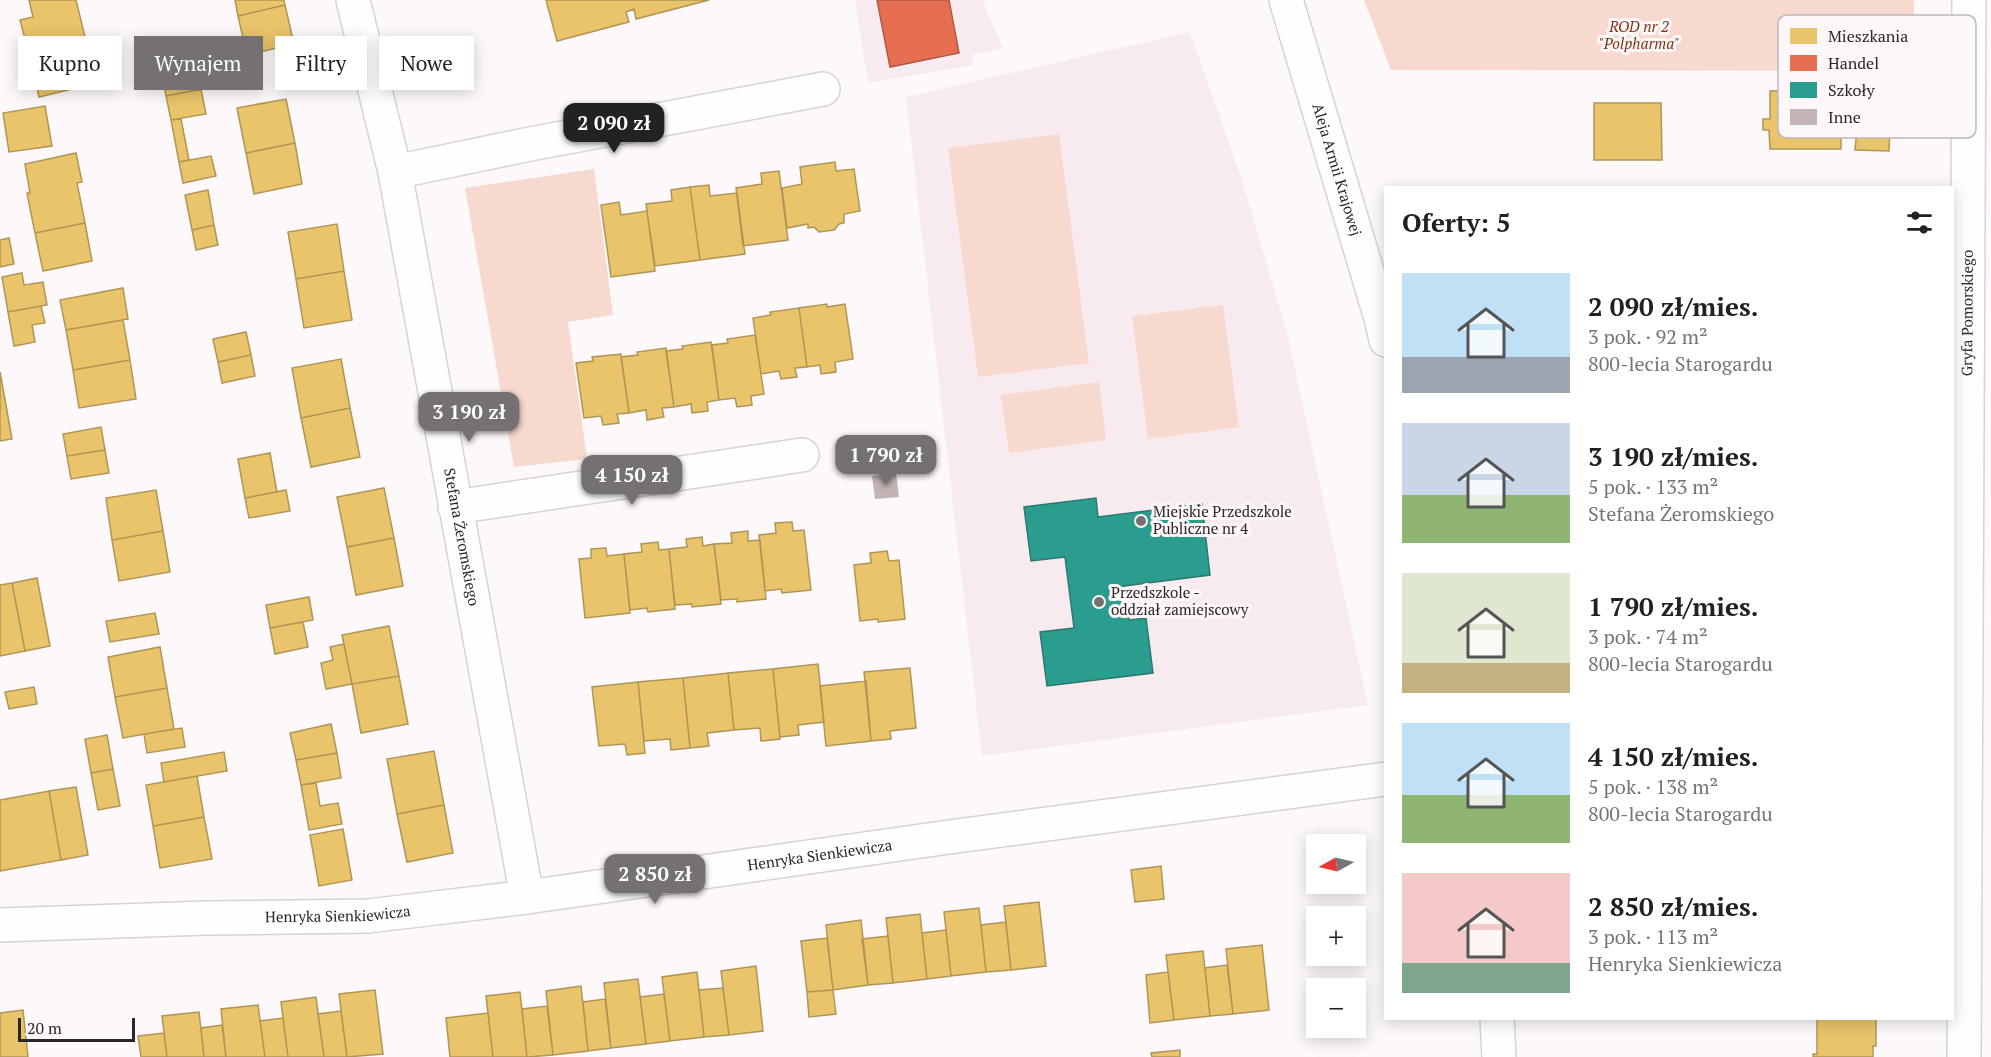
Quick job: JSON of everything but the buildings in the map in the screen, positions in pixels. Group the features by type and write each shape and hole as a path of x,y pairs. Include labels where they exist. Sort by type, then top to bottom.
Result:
{"street":[{"name":"Stefana Żeromskiego","path":"353,0 395,172 527,897"},
{"name":"Aleja Armii Krajowej","path":"1286,0 1384,333"},
{"name":"Gryfa Pomorskiego","path":"1969,0 1969,15"},
{"path":"395,172 823,89"},
{"name":"Gryfa Pomorskiego","path":"1964,1057 1978,648 1971,138"},
{"path":"455,507 802,455"},
{"name":"Henryka Sienkiewicza","path":"0,925 207,918 368,916 527,897 972,834 1384,779"},
{"path":"1497,1020 1499,1057"}],"shaded area":[{"path":"855,0 982,0 1003,48 972,55 974,65 868,83"},
{"name":"Miejskie Przedszkole Publiczne nr 4","path":"1190,32 1243,183 1288,337 1368,705 982,756 906,97"}],"green space":[{"name":"ROD nr 2 \"Polpharma\"","path":"1364,0 1914,0 1914,15 1778,15 1778,71 1391,70"},
{"path":"1059,134 1089,363 978,377 948,148"},
{"path":"594,169 613,315 568,322 587,459 514,467 465,188"},
{"path":"1223,305 1239,427 1148,439 1132,316"},
{"path":"1099,382 1106,440 1009,453 1001,395"}],"place":[{"name":"Miejskie Przedszkole Publiczne nr 4","path":"1141,521"},
{"name":"Przedszkole - oddział zamiejscowy","path":"1099,602"}]}
